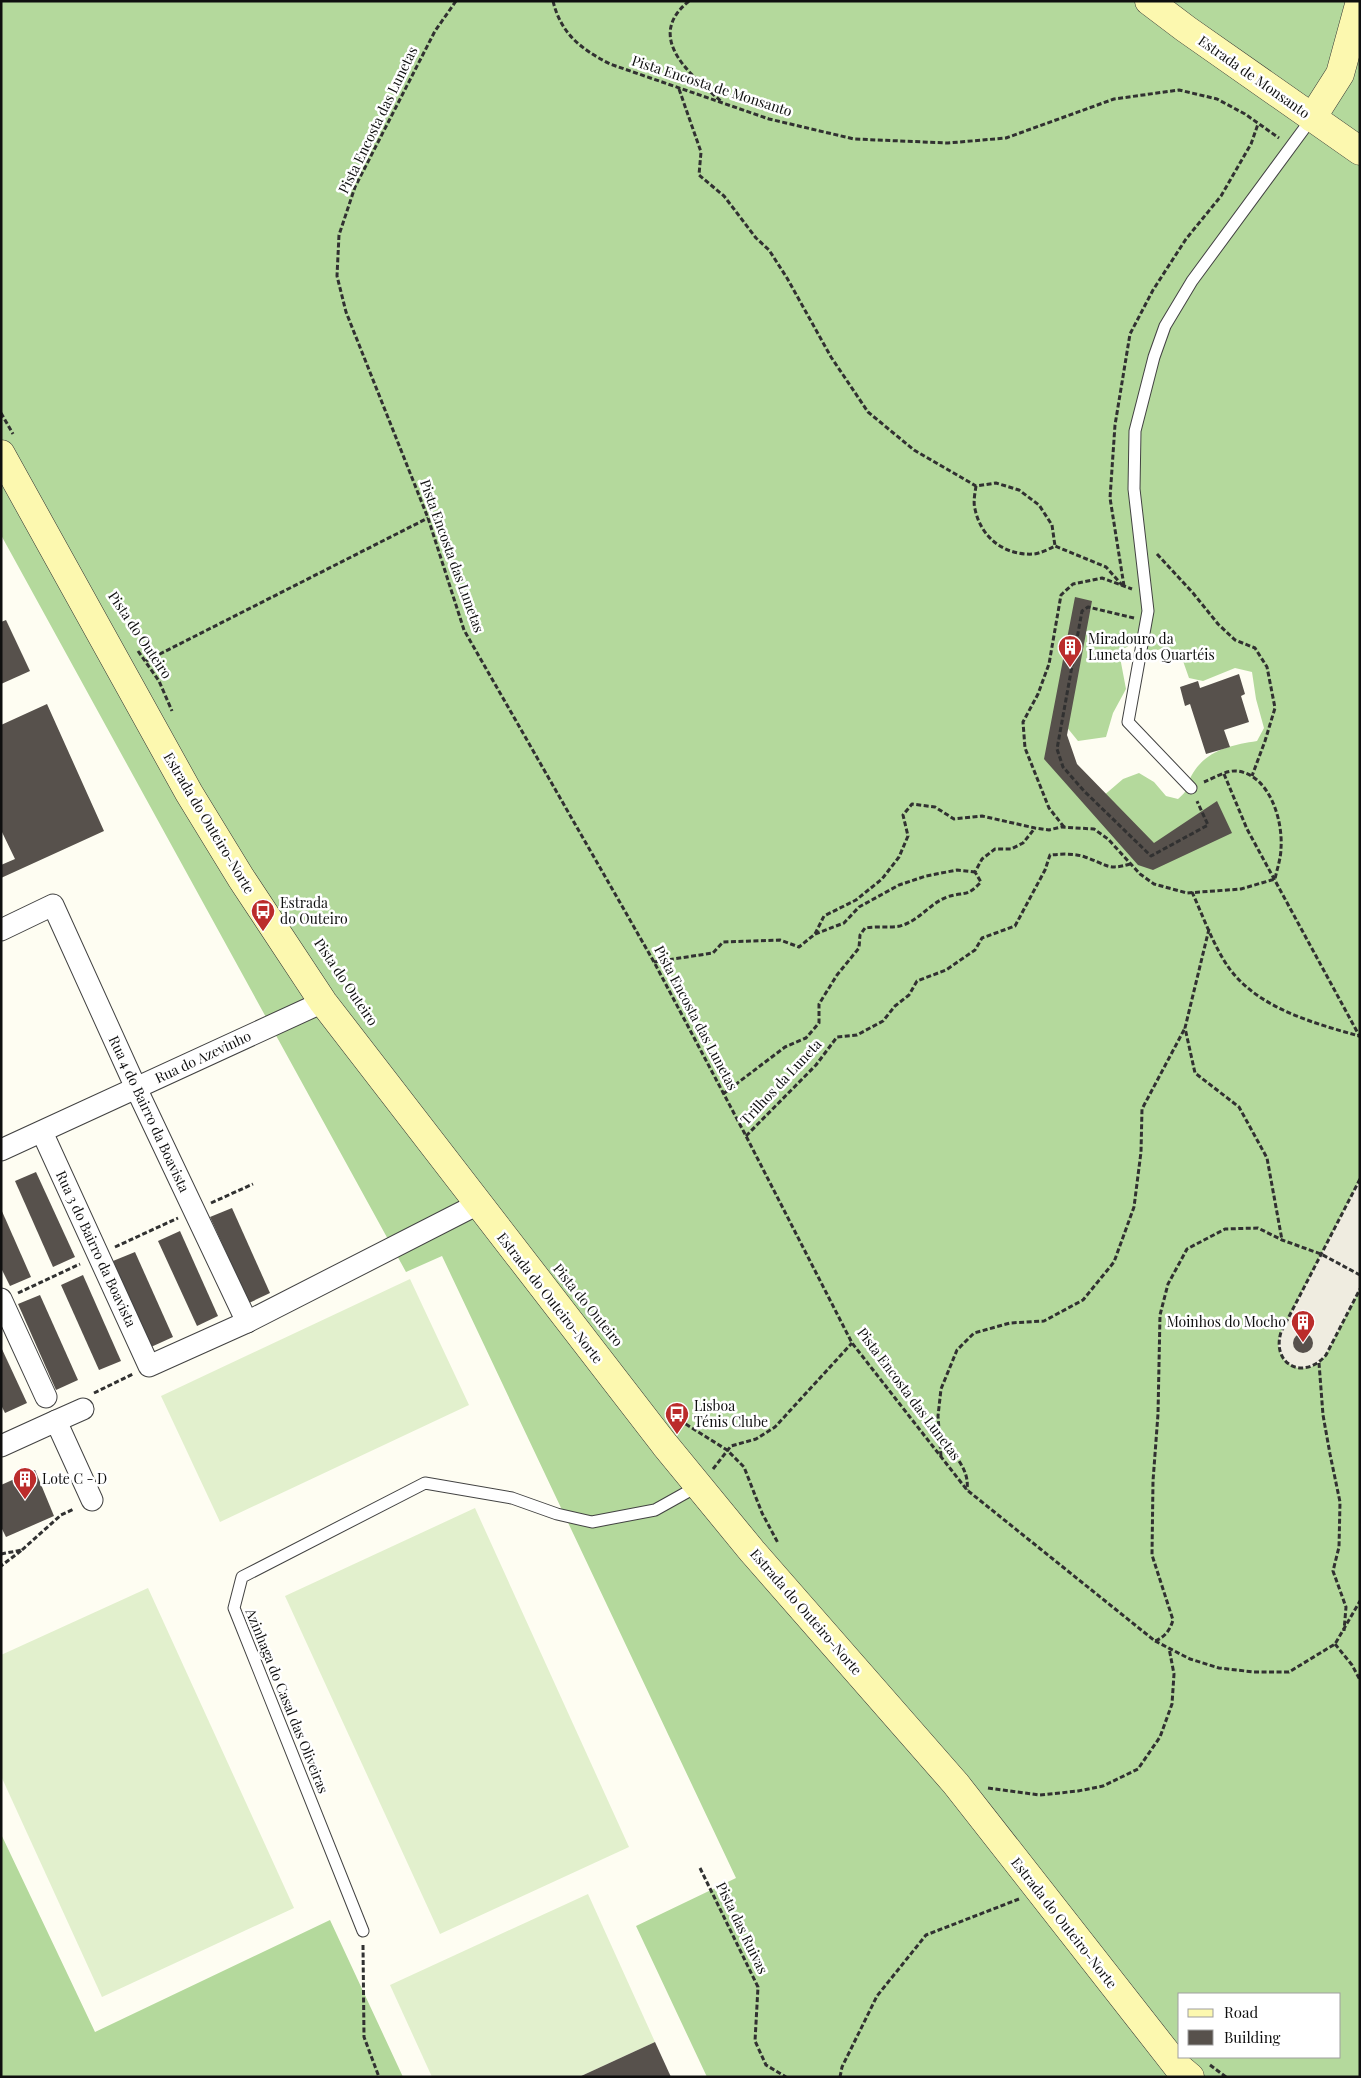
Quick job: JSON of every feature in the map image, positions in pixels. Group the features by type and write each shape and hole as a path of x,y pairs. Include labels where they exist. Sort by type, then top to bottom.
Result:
{"street":[{"name":"Estrada de Monsanto","path":"1149,1 1360,151"},
{"path":"1312,118 1340,74 1360,1"},
{"name":"Estrada do Outeiro-Norte","path":"8,446 190,793 241,878 322,1002 665,1445 752,1551 956,1784 1039,1892 1178,2066 1199,2070"},
{"name":"Rua 4 do Bairro da Boavista","path":"1,930 53,905 136,1088 248,1322"},
{"name":"Rua do Azevinho","path":"1,1150 322,1002"},
{"name":"Rua 3 do Bairro da Boavista","path":"42,1132 149,1366"},
{"path":"149,1366 248,1322 478,1204"},
{"path":"1,1300 46,1397"},
{"path":"1,1446 83,1409"},
{"path":"56,1421 92,1500"}],"lane":[{"path":"1191,788 1128,722 1146,621 1147,593 1134,488 1135,431 1154,357 1162,334 1192,281 1257,190 1292,147 1312,118"},
{"name":"Azinhaga do Casal das Oliveiras","path":"363,1931 234,1608 242,1577 425,1482 512,1498 557,1514 592,1522 655,1510 699,1486"}],"path":[{"name":"Pista Encosta das Lunetas","path":"456,1 435,31 355,187 338,235 337,276 346,312 428,518 464,630 654,962 852,1343 968,1490 1155,1641 1190,1659 1219,1668 1254,1672 1289,1672 1335,1644"},
{"name":"Pista Encosta de Monsanto","path":"553,1 565,31 592,54 610,64 769,120 854,139 948,143 1006,138 1114,99 1179,90 1217,99 1245,114 1292,147"},
{"path":"689,1 679,9 671,22 669,34 672,45 688,71 724,104"},
{"path":"679,88 701,152 699,175 724,196 756,238 769,250 787,278 831,357 868,412 914,450 976,486 996,483 1019,490 1039,504 1052,525 1056,546"},
{"path":"1,412 8,446"},
{"path":"976,486 974,508 981,528 995,544 1014,553 1036,554 1056,546 1106,567 1124,586 1102,578 1072,584 1061,595 1049,664 1038,694 1023,722 1025,748 1049,808 1065,827"},
{"path":"146,661 428,518"},
{"path":"1140,547 1155,552 1193,593 1218,624 1235,640 1255,648 1267,667 1274,708 1265,741 1252,776"},
{"path":"1146,621 1088,607 1082,611 1057,749 1063,767 1084,791 1152,856 1208,825 1191,788 1224,774 1238,771 1252,776 1265,787 1279,822 1281,848 1275,879"},
{"name":"Pista do Outeiro","path":"134,646 159,681 175,720"},
{"path":"1224,774 1247,829 1360,1036"},
{"path":"815,934 824,916 856,900 882,879 899,857 908,836 903,815 912,804 935,807 954,819 982,816 1049,830 1065,827 1094,829 1108,839 1140,874 1154,884 1186,894 1241,889 1275,879"},
{"path":"654,962 713,952 723,942 780,940 799,947 815,934 844,923 860,907 899,886 926,876 957,870 974,872 982,859 996,849 1011,849 1023,843 1035,828"},
{"name":"Trilhos da Luneta","path":"746,1136 816,1065 837,1038 857,1035 883,1021 894,1006 909,995 917,981 946,970 975,950 982,938 1014,926 1045,870 1050,855 1084,856 1116,868 1130,864"},
{"name":"Trilhos da Luneta","path":"723,1094 785,1047 806,1038 819,1022 819,1004 837,975 859,948 860,935 865,928 899,926 916,919 933,905 947,897 971,893 981,882 974,872"},
{"path":"1192,892 1228,967 1249,990 1287,1011 1317,1024 1360,1036"},
{"path":"941,1456 938,1416 941,1389 957,1350 974,1333 1010,1323 1044,1321 1083,1300 1114,1262 1134,1207 1141,1152 1142,1109 1185,1028 1209,928"},
{"path":"1185,1028 1195,1073 1239,1107 1266,1158 1282,1240"},
{"path":"1360,1179 1281,1332 1278,1341 1279,1351 1284,1360 1292,1366 1301,1368 1311,1368 1320,1363 1360,1290"},
{"path":"1,1300 253,1184"},
{"path":"1155,1641 1166,1634 1173,1620 1152,1555 1160,1315 1168,1284 1187,1249 1226,1229 1258,1228 1282,1240 1321,1254 1360,1275"},
{"path":"669,1411 675,1418 727,1450 731,1446 756,1439 775,1427 852,1343"},
{"path":"1320,1363 1323,1415 1340,1502 1338,1547 1333,1571 1346,1607 1344,1631"},
{"path":"83,1409 79,1400 149,1366"},
{"path":"940,1437 958,1459 969,1479 968,1490"},
{"path":"1,1566 61,1515 92,1500"},
{"path":"1,1554 22,1550"},
{"path":"1360,1601 1335,1644 1352,1665 1360,1680"},
{"path":"956,1784 1040,1794 1104,1786 1138,1769 1160,1737 1172,1704 1174,1674 1169,1648"},
{"name":"Pista das Ruivas","path":"700,1868 758,1987 755,2041 766,2065 786,2077"},
{"path":"840,2077 842,2067 877,1996 926,1935 1039,1892"},
{"path":"363,1931 364,2037 379,2077"},
{"path":"1199,2070 1226,2077"}],"green space":[{"path":"1,1 1360,1 1360,2077 707,2077 636,1926 736,1878 442,1256 406,1272 1,535","holes":["1136,641 1145,655 1163,648 1183,661 1189,678 1203,681 1235,668 1252,672 1256,699 1264,728 1257,741 1229,747 1205,759 1193,773 1183,795 1178,799 1166,796 1154,782 1139,773 1123,779 1102,797 1051,754 1065,725 1078,741 1106,737 1113,713 1126,689 1119,652"]},
{"path":"410,1279 469,1405 220,1522 161,1396"},
{"path":"475,1508 629,1847 440,1934 285,1596"},
{"path":"148,1588 294,1908 102,1997 1,1776 1,1655"},
{"path":"1,1834 95,2032 330,1920 403,2077 1,2077"},
{"path":"588,1894 655,2042 579,2077 432,2077 390,1985"}],"shaded area":[{"path":"1360,1179 1360,1289 1326,1355 1319,1363 1301,1369 1292,1366 1284,1360 1279,1351 1278,1341 1281,1332"}],"building":[{"name":"Miradouro da Luneta dos Quartéis","path":"1075,597 1092,601 1067,735 1077,764 1154,843 1217,801 1232,833 1153,870 1138,865 1044,759"},
{"path":"6,620 30,671 1,684 1,622"},
{"path":"1239,674 1245,694 1241,696 1249,722 1224,730 1230,747 1206,754 1190,704 1185,706 1180,687 1198,681 1200,688"},
{"path":"47,704 104,831 1,878 1,865 15,859 1,830 1,725"},
{"path":"36,1172 75,1257 53,1267 15,1181"},
{"path":"232,1208 270,1293 249,1303 210,1217"},
{"path":"1,1209 31,1277 10,1286 1,1268"},
{"path":"180,1231 218,1316 197,1326 158,1241"},
{"path":"135,1252 173,1337 151,1347 113,1261"},
{"path":"83,1275 121,1361 99,1370 61,1285"},
{"path":"40,1295 78,1380 56,1390 18,1304"},
{"name":"Moinhos do Mocho","path":"1303,1333 1310,1336 1313,1343 1310,1350 1303,1353 1296,1350 1293,1343 1296,1336"},
{"path":"1,1347 27,1403 5,1413 1,1405"},
{"name":"Lote C - D","path":"35,1470 54,1516 6,1537 1,1527 1,1485"},
{"path":"655,2042 671,2077 579,2077"}],"place":[{"name":"Miradouro da Luneta dos Quartéis","path":"1070,668"},
{"name":"Estrada do Outeiro","path":"263,932"},
{"name":"Moinhos do Mocho","path":"1303,1343"},
{"name":"Lisboa Ténis Clube","path":"677,1435"},
{"name":"Lote C - D","path":"25,1500"}]}
